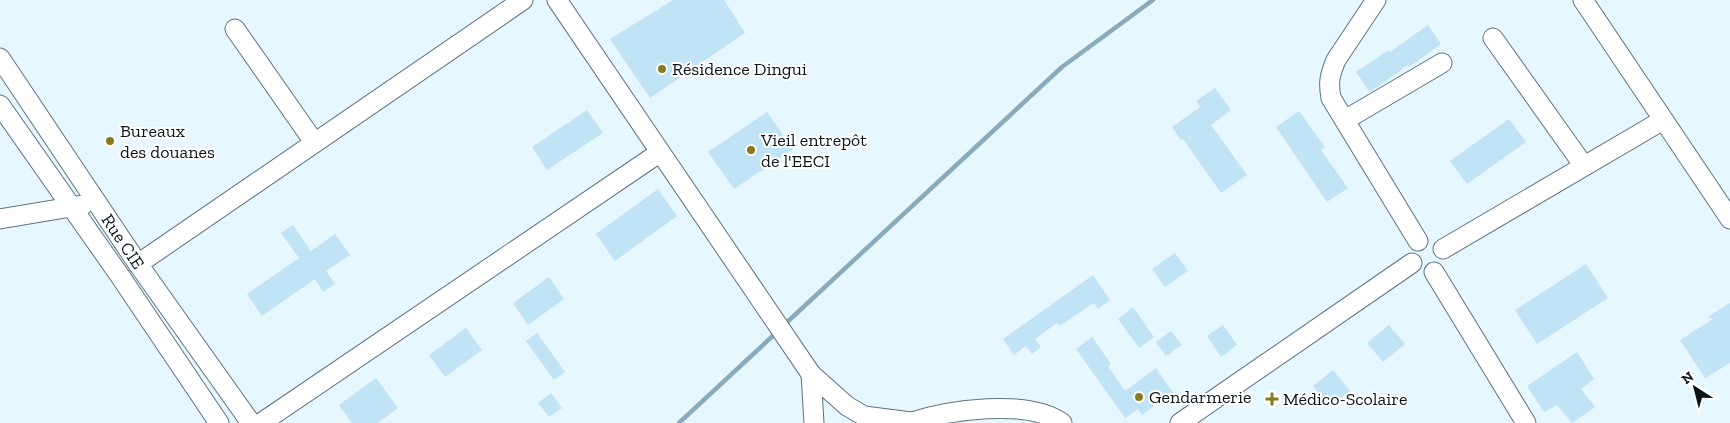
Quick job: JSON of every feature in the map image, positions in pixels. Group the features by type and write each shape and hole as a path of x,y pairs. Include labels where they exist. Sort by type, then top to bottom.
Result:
{"street":[{"path":"138,264 523,0"},
{"path":"557,0 659,153 811,374 850,414 910,423 949,413 992,409 1024,409 1056,419 1062,423"},
{"path":"1376,0 1336,60 1328,86 1332,98 1418,241"},
{"path":"1583,0 1730,219"},
{"path":"235,29 314,142"},
{"path":"1493,38 1584,166"},
{"name":"Rue CIE","path":"0,58 138,264 251,423"},
{"path":"1345,120 1442,63"},
{"name":"Rue CIE","path":"0,105 219,423"},
{"path":"1443,249 1663,120"},
{"path":"261,423 659,153"},
{"path":"0,219 97,202"},
{"path":"1430,238 1440,244 1443,249 1445,257 1442,264 1434,272 1421,272 1412,263 1410,252 1418,241 1430,238"},
{"path":"1180,423 1412,263"},
{"path":"1434,272 1526,423"},
{"path":"811,374 814,423"}],"building":[{"name":"Résidence Dingui","path":"673,0 724,0 745,33 650,98 610,39"},
{"path":"1428,25 1441,44 1370,92 1356,72 1389,50 1390,52"},
{"path":"1215,88 1231,110 1211,125 1247,175 1221,193 1183,139 1181,140 1172,127 1200,107 1196,101"},
{"path":"587,110 603,133 547,170 532,147"},
{"path":"1299,111 1325,147 1321,150 1348,188 1327,202 1276,127"},
{"name":"Vieil entrepôt de l'EECI","path":"767,112 793,149 734,189 708,152"},
{"path":"1509,119 1526,142 1467,184 1450,161"},
{"path":"658,189 677,216 615,261 596,234"},
{"path":"293,225 311,251 335,234 350,255 326,271 335,284 323,292 315,279 262,316 247,294 299,258 281,233"},
{"path":"1175,253 1188,271 1165,287 1152,269"},
{"path":"1586,264 1608,298 1537,344 1515,310"},
{"path":"1093,275 1110,300 1098,309 1094,303 1059,326 1057,323 1035,339 1041,347 1032,354 1026,346 1014,355 1003,339"},
{"path":"549,277 564,299 528,325 513,303"},
{"path":"1730,303 1730,363 1705,378 1680,340 1713,319 1708,317"},
{"path":"1133,307 1154,337 1139,348 1118,319"},
{"path":"1223,325 1237,345 1221,357 1207,336"},
{"path":"1389,325 1405,344 1383,362 1367,343"},
{"path":"466,328 482,350 445,377 429,355"},
{"path":"1171,331 1182,345 1166,356 1156,342"},
{"path":"537,333 565,372 554,380 526,341"},
{"path":"1092,337 1111,364 1108,366 1125,391 1156,368 1174,394 1142,415 1138,409 1125,418 1076,349"},
{"path":"1577,352 1594,379 1581,389 1595,407 1572,423 1557,405 1544,412 1527,386"},
{"path":"1333,370 1350,391 1329,407 1313,386"},
{"path":"376,378 398,408 378,423 352,423 339,405"},
{"path":"551,393 562,408 549,417 538,403"}],"waterway":[{"path":"784,325 1062,67 1153,0"},
{"path":"679,423 777,332"}],"place":[{"name":"Résidence Dingui","path":"662,69"},
{"name":"Bureaux des douanes","path":"110,141"},
{"name":"Vieil entrepôt de l'EECI","path":"751,150"},
{"name":"Gendarmerie","path":"1139,397"},
{"name":"Médico-Scolaire","path":"1272,399"}]}
